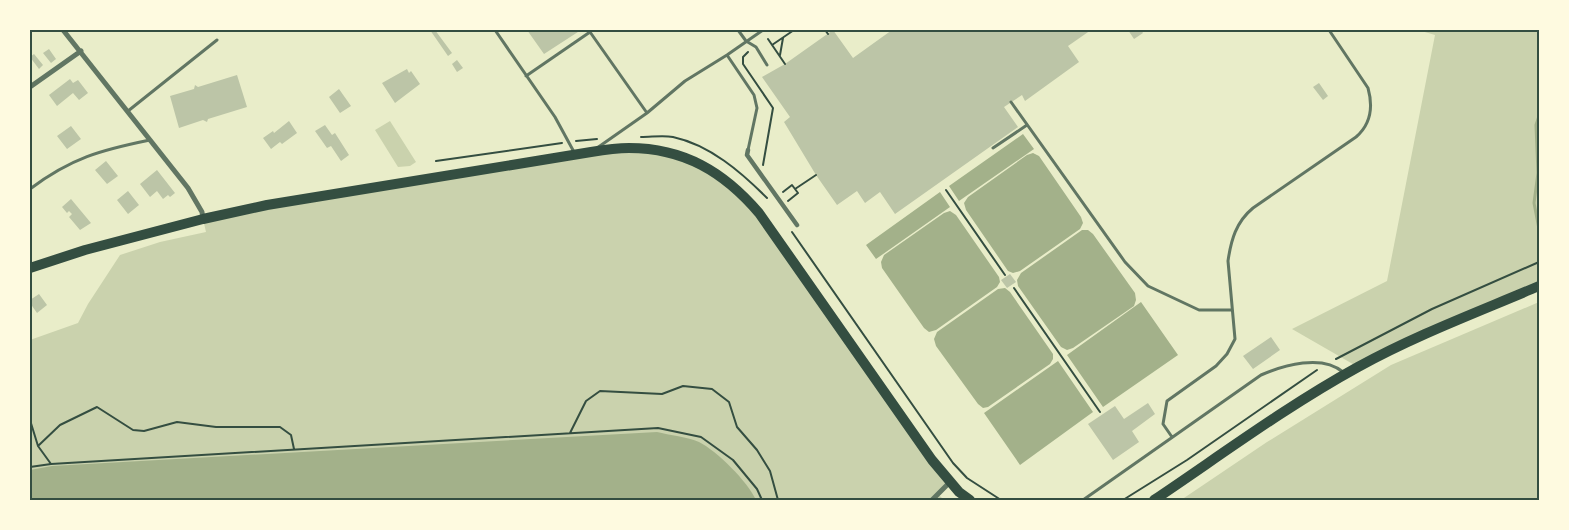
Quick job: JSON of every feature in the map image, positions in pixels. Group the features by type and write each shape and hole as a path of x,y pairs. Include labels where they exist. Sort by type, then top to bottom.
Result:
{"main road":[{"path":"30,268 85,250 203,219 267,205 591,152 644,148 677,154 712,170 745,196 759,213 932,460 970,500"},
{"path":"1154,500 1302,400 1346,374 1412,339 1539,286"}],"street":[{"path":"63,30 188,188 202,212 203,219"},
{"path":"30,87 80,51"},
{"path":"748,150 747,155 797,225"},
{"path":"932,500 950,481"}],"lane":[{"path":"495,30 555,117 576,155"},
{"path":"738,30 746,42 756,47 767,66"},
{"path":"591,152 647,113 686,81 762,30"},
{"path":"1172,437 1163,424 1167,401 1216,366 1226,354 1234,339 1228,261 1236,230 1244,215 1264,199 1356,137 1362,132 1370,117 1371,96 1368,88 1330,30"},
{"path":"526,76 592,31 647,113"},
{"path":"128,111 217,40"},
{"path":"727,55 754,95 757,108 748,150"},
{"path":"1011,102 1125,262 1148,286 1199,310 1232,310"},
{"path":"993,148 1027,125"},
{"path":"30,189 48,175 85,156 110,148 151,140"},
{"path":"1083,500 1261,375 1276,369 1299,364 1326,364 1337,367 1346,374"}],"path":[{"path":"772,45 794,30"},
{"path":"825,30 828,34"},
{"path":"780,56 783,38"},
{"path":"768,39 785,64"},
{"path":"636,137 671,137 688,141 724,161 744,176 770,201"},
{"path":"436,161 568,142 610,138"},
{"path":"795,189 816,175"},
{"path":"776,196 792,185 798,193 782,205"},
{"path":"946,190 1005,275"},
{"path":"787,225 953,462 967,478 1001,500"},
{"path":"1014,288 1100,412"},
{"path":"570,433 586,401 600,392 662,394 683,386 712,389 728,402 737,427 757,450 770,471 778,500"},
{"path":"38,446 60,425 97,407 133,430 144,431 177,422 216,427 280,427 291,435 294,449"},
{"path":"30,420 38,446 51,464"},
{"path":"30,467 51,464 658,428 701,438 733,460 757,489 762,500"}],"shaded area":[{"path":"1418,30 1539,30 1539,286 1358,367 1292,329 1387,281 1435,35"},
{"path":"390,121 416,162 410,166 398,167 375,130"},
{"path":"1023,134 1034,149 959,201 949,186"},
{"path":"628,148 677,155 745,196 950,481 938,494 944,500 30,500 30,340 78,323 120,255 160,242 206,232 203,219"},
{"path":"1033,153 1039,156 1081,217 1083,223 1080,229 1020,271 1013,273 1008,271 966,210 964,203 968,197 1027,155"},
{"path":"940,192 950,207 876,259 866,245"},
{"path":"950,211 956,215 999,277 1000,282 997,287 936,330 929,332 924,328 882,268 881,262 884,255 944,213"},
{"path":"1082,230 1088,230 1093,234 1135,293 1136,300 1134,306 1073,348 1067,350 1061,347 1018,286 1017,280 1021,273"},
{"path":"1005,288 1010,292 1053,354 1053,359 1050,364 988,407 983,408 978,404 936,346 934,339 937,332 998,289"},
{"path":"1141,302 1178,355 1103,407 1067,355"},
{"path":"1539,302 1539,500 1181,500 1267,442 1391,365"},
{"path":"1058,361 1093,412 1020,465 984,413"},
{"path":"657,432 689,439 706,446 739,476 756,500 30,500 30,470 52,466"}],"building":[{"path":"430,30 435,30 452,53 448,56"},
{"path":"527,30 581,30 544,54"},
{"path":"833,30 853,58 892,30 1091,30 1068,46 1079,62 1025,101 1022,95 1004,107 1018,127 895,214 880,192 865,203 857,191 837,205 816,175 784,122 790,117 762,77 785,64"},
{"path":"1128,30 1141,30 1143,33 1134,39"},
{"path":"49,49 56,59 51,63 43,53"},
{"path":"34,54 43,65 39,69 30,57"},
{"path":"457,60 463,68 457,72 452,64"},
{"path":"407,69 409,73 411,71 420,84 395,103 382,83"},
{"path":"237,75 247,107 208,119 207,122 203,120 179,128 170,96 194,89 195,85 198,87"},
{"path":"70,79 73,83 78,80 88,93 79,100 73,93 57,106 49,95"},
{"path":"1319,83 1328,96 1323,100 1313,87"},
{"path":"339,89 351,106 340,113 329,97"},
{"path":"289,121 297,133 282,144 280,142 271,149 263,138 273,131 274,133"},
{"path":"325,125 332,135 335,133 349,155 341,161 331,146 327,148 315,131"},
{"path":"71,126 81,139 67,149 57,136"},
{"path":"106,161 118,176 107,184 95,170"},
{"path":"157,170 175,193 170,197 168,195 163,199 157,191 150,197 140,184"},
{"path":"128,191 139,205 128,214 117,200"},
{"path":"71,199 91,223 80,230 69,217 72,214 69,211 67,213 62,207"},
{"path":"1010,274 1016,282 1007,288 1001,280"},
{"path":"39,294 47,305 37,313 30,300"},
{"path":"1271,337 1280,350 1253,369 1243,356"},
{"path":"1148,403 1155,414 1132,431 1139,442 1113,460 1088,424 1115,406 1124,419"}],"waterway":[{"path":"1539,116 1536,125 1538,173 1534,203 1539,229"}]}
